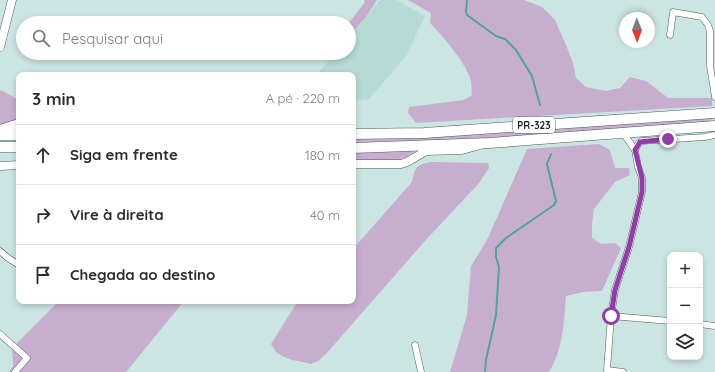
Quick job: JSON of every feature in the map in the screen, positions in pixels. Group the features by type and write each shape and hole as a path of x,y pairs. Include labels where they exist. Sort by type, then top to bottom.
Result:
{"highway":[{"name":"PR-323","path":"356,134 424,133 715,113"},
{"path":"0,130 16,125"},
{"name":"PR-323","path":"356,148 489,142 715,126"},
{"path":"0,135 16,135"},
{"path":"0,148 16,148"}],"street":[{"path":"0,47 12,0"},
{"path":"670,35 673,12 702,17 708,25 710,31 715,97"},
{"path":"623,133 635,150 642,178 642,192 628,254 615,290 611,316 607,370 623,372"},
{"path":"635,150 638,144 642,141 705,138 715,135"},
{"path":"356,164 401,164 426,151 470,149 489,142"},
{"path":"0,166 16,165"},
{"path":"0,251 16,263"},
{"path":"611,316 667,322"},
{"path":"703,324 715,326"},
{"path":"0,334 27,358 15,372"},
{"path":"415,346 421,372"}],"shaded area":[{"path":"364,0 377,0 366,17 356,28 356,16 354,16 365,2"},
{"path":"380,0 396,0 425,16 406,56 368,100 356,99 356,72 319,72 330,60 356,60 356,29"},
{"path":"408,0 524,0 542,7 555,20 573,63 576,78 586,87 606,91 620,88 630,77 646,81 668,98 712,98 712,106 416,123 408,113 409,107 464,100 472,95 471,82 465,67 447,42 430,23 431,13"},
{"path":"1,90 16,98 16,121 0,127"},
{"path":"712,118 710,121 468,140 356,145 356,137"},
{"path":"599,144 610,150 615,168 629,168 630,175 615,182 594,209 592,238 601,244 615,243 621,248 602,291 583,292 566,296 560,345 554,363 549,372 450,372 467,315 471,266 488,238 527,149"},
{"path":"415,151 398,160 356,160 356,152"},
{"path":"430,162 488,163 489,168 479,183 424,242 326,354 318,361 311,364 292,360 276,352 271,344 296,304 356,304 356,246 412,182 416,168"},
{"path":"56,304 182,304 126,372 9,372 13,366 12,348"}],"waterway":[{"path":"467,0 467,15 496,36 505,39 516,50 532,76 540,105"},
{"path":"485,372 486,360 496,315 499,267 496,257 496,248 506,238 554,205 556,201 547,164 551,154"}],"route":[{"path":"611,316 615,290 626,260 642,192 642,178 638,167 635,150 638,144 642,141 668,139"}]}
